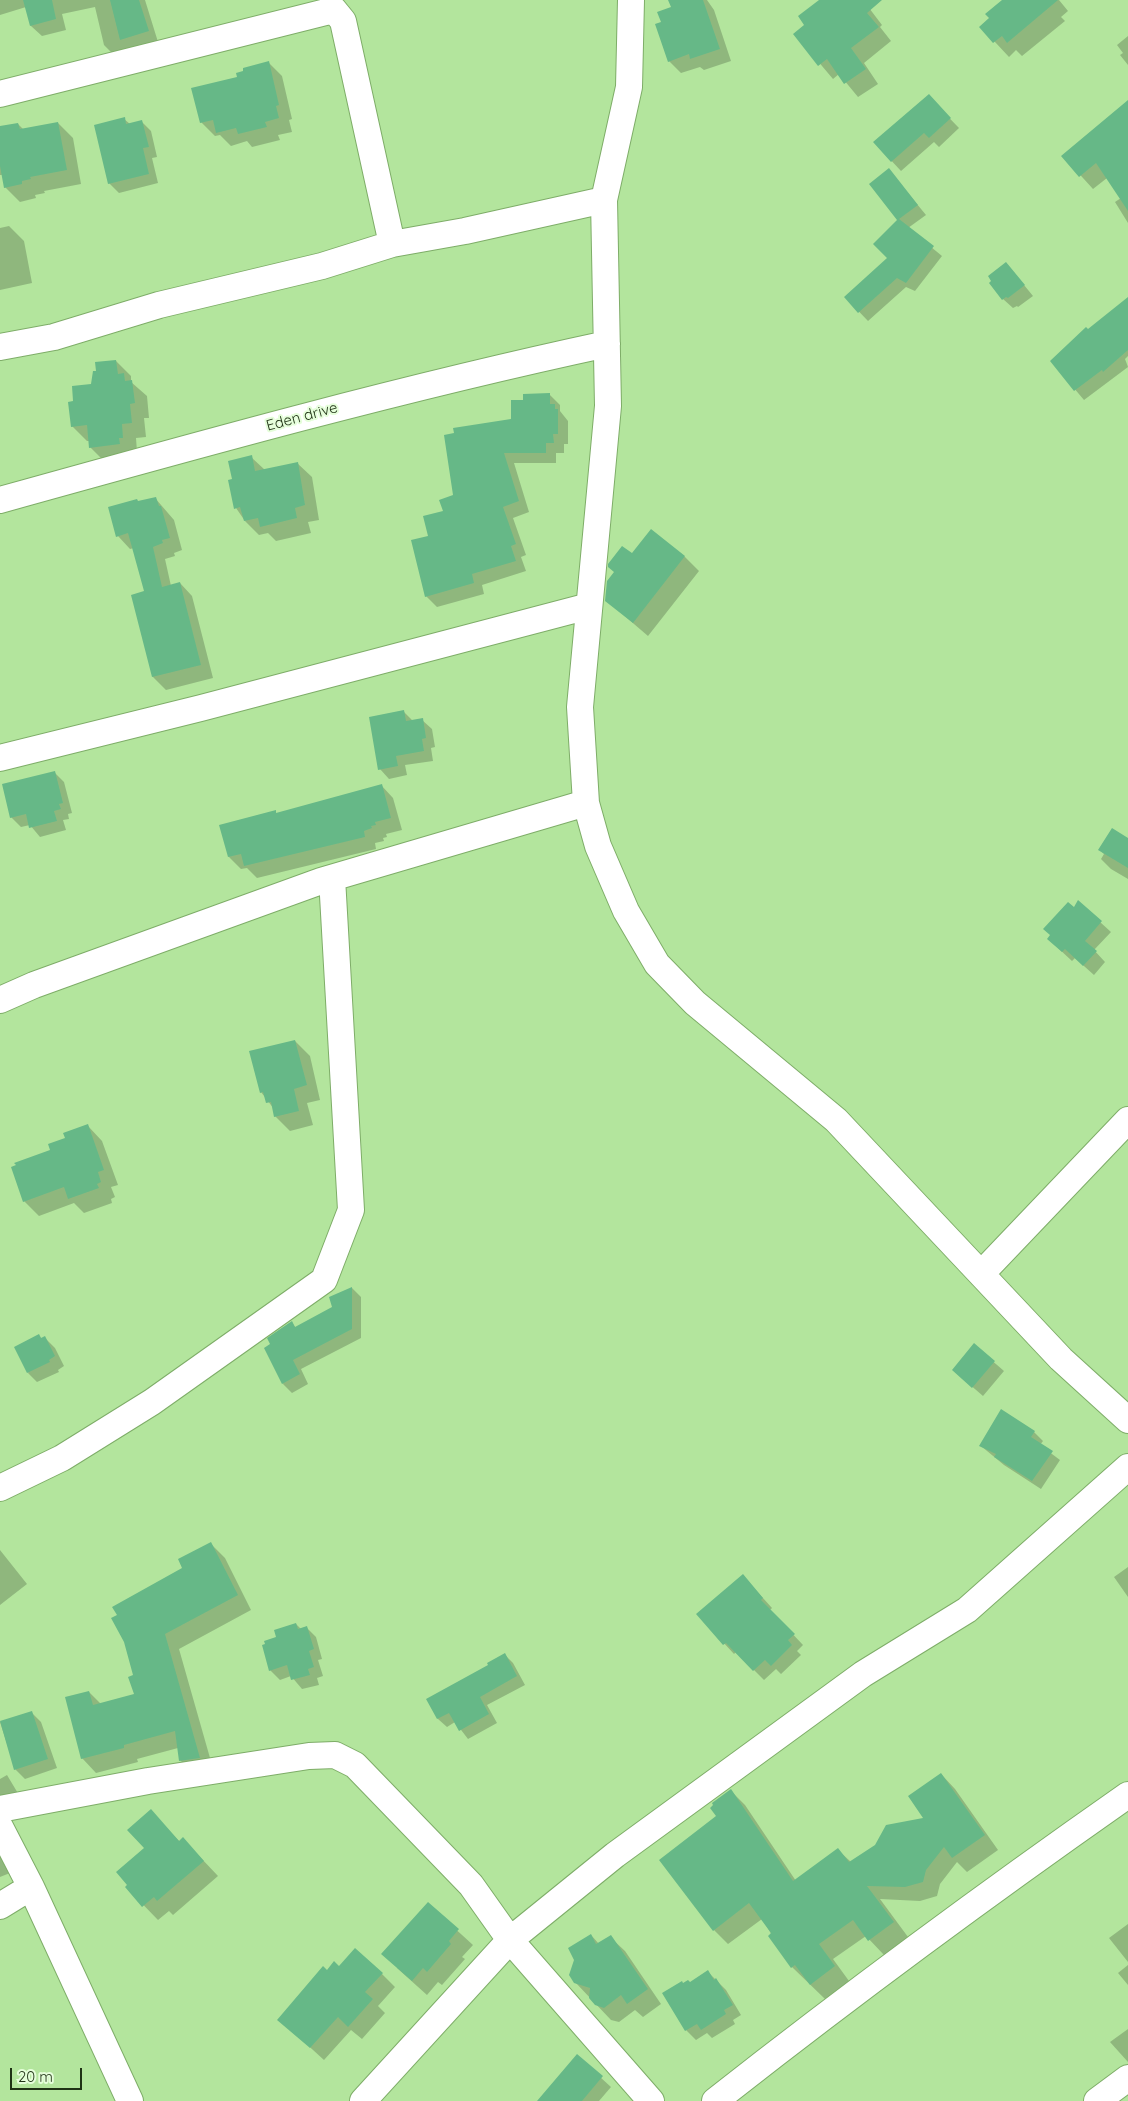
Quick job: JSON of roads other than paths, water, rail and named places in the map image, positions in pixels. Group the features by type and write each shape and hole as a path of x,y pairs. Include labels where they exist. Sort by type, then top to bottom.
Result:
{"street":[{"path":"631,0 629,86 604,200 608,406 580,707 586,803 598,846 626,911 657,964 695,1004 836,1120 1061,1359 1128,1420"},
{"path":"0,94 333,5 343,21 392,244"},
{"path":"0,347 54,337 159,305 322,266 392,244 465,231 604,200"},
{"name":"Eden drive","path":"0,500 288,420 489,369 607,344"},
{"path":"0,758 211,706 589,606"},
{"path":"0,1000 34,985 332,878 586,803"},
{"path":"0,1488 62,1458 152,1402 324,1280 351,1210 332,878"},
{"path":"981,1274 1128,1120"},
{"path":"363,2101 510,1940 615,1855 863,1674 967,1610 1128,1467"},
{"path":"0,1809 148,1781 309,1756 335,1756 355,1765 379,1787 471,1885 510,1940 650,2101"},
{"path":"715,2101 811,2026 994,1890 1128,1795"},
{"path":"0,1828 31,1887 130,2101"},
{"path":"0,1906 31,1887"},
{"path":"1097,2101 1128,2078"}]}
